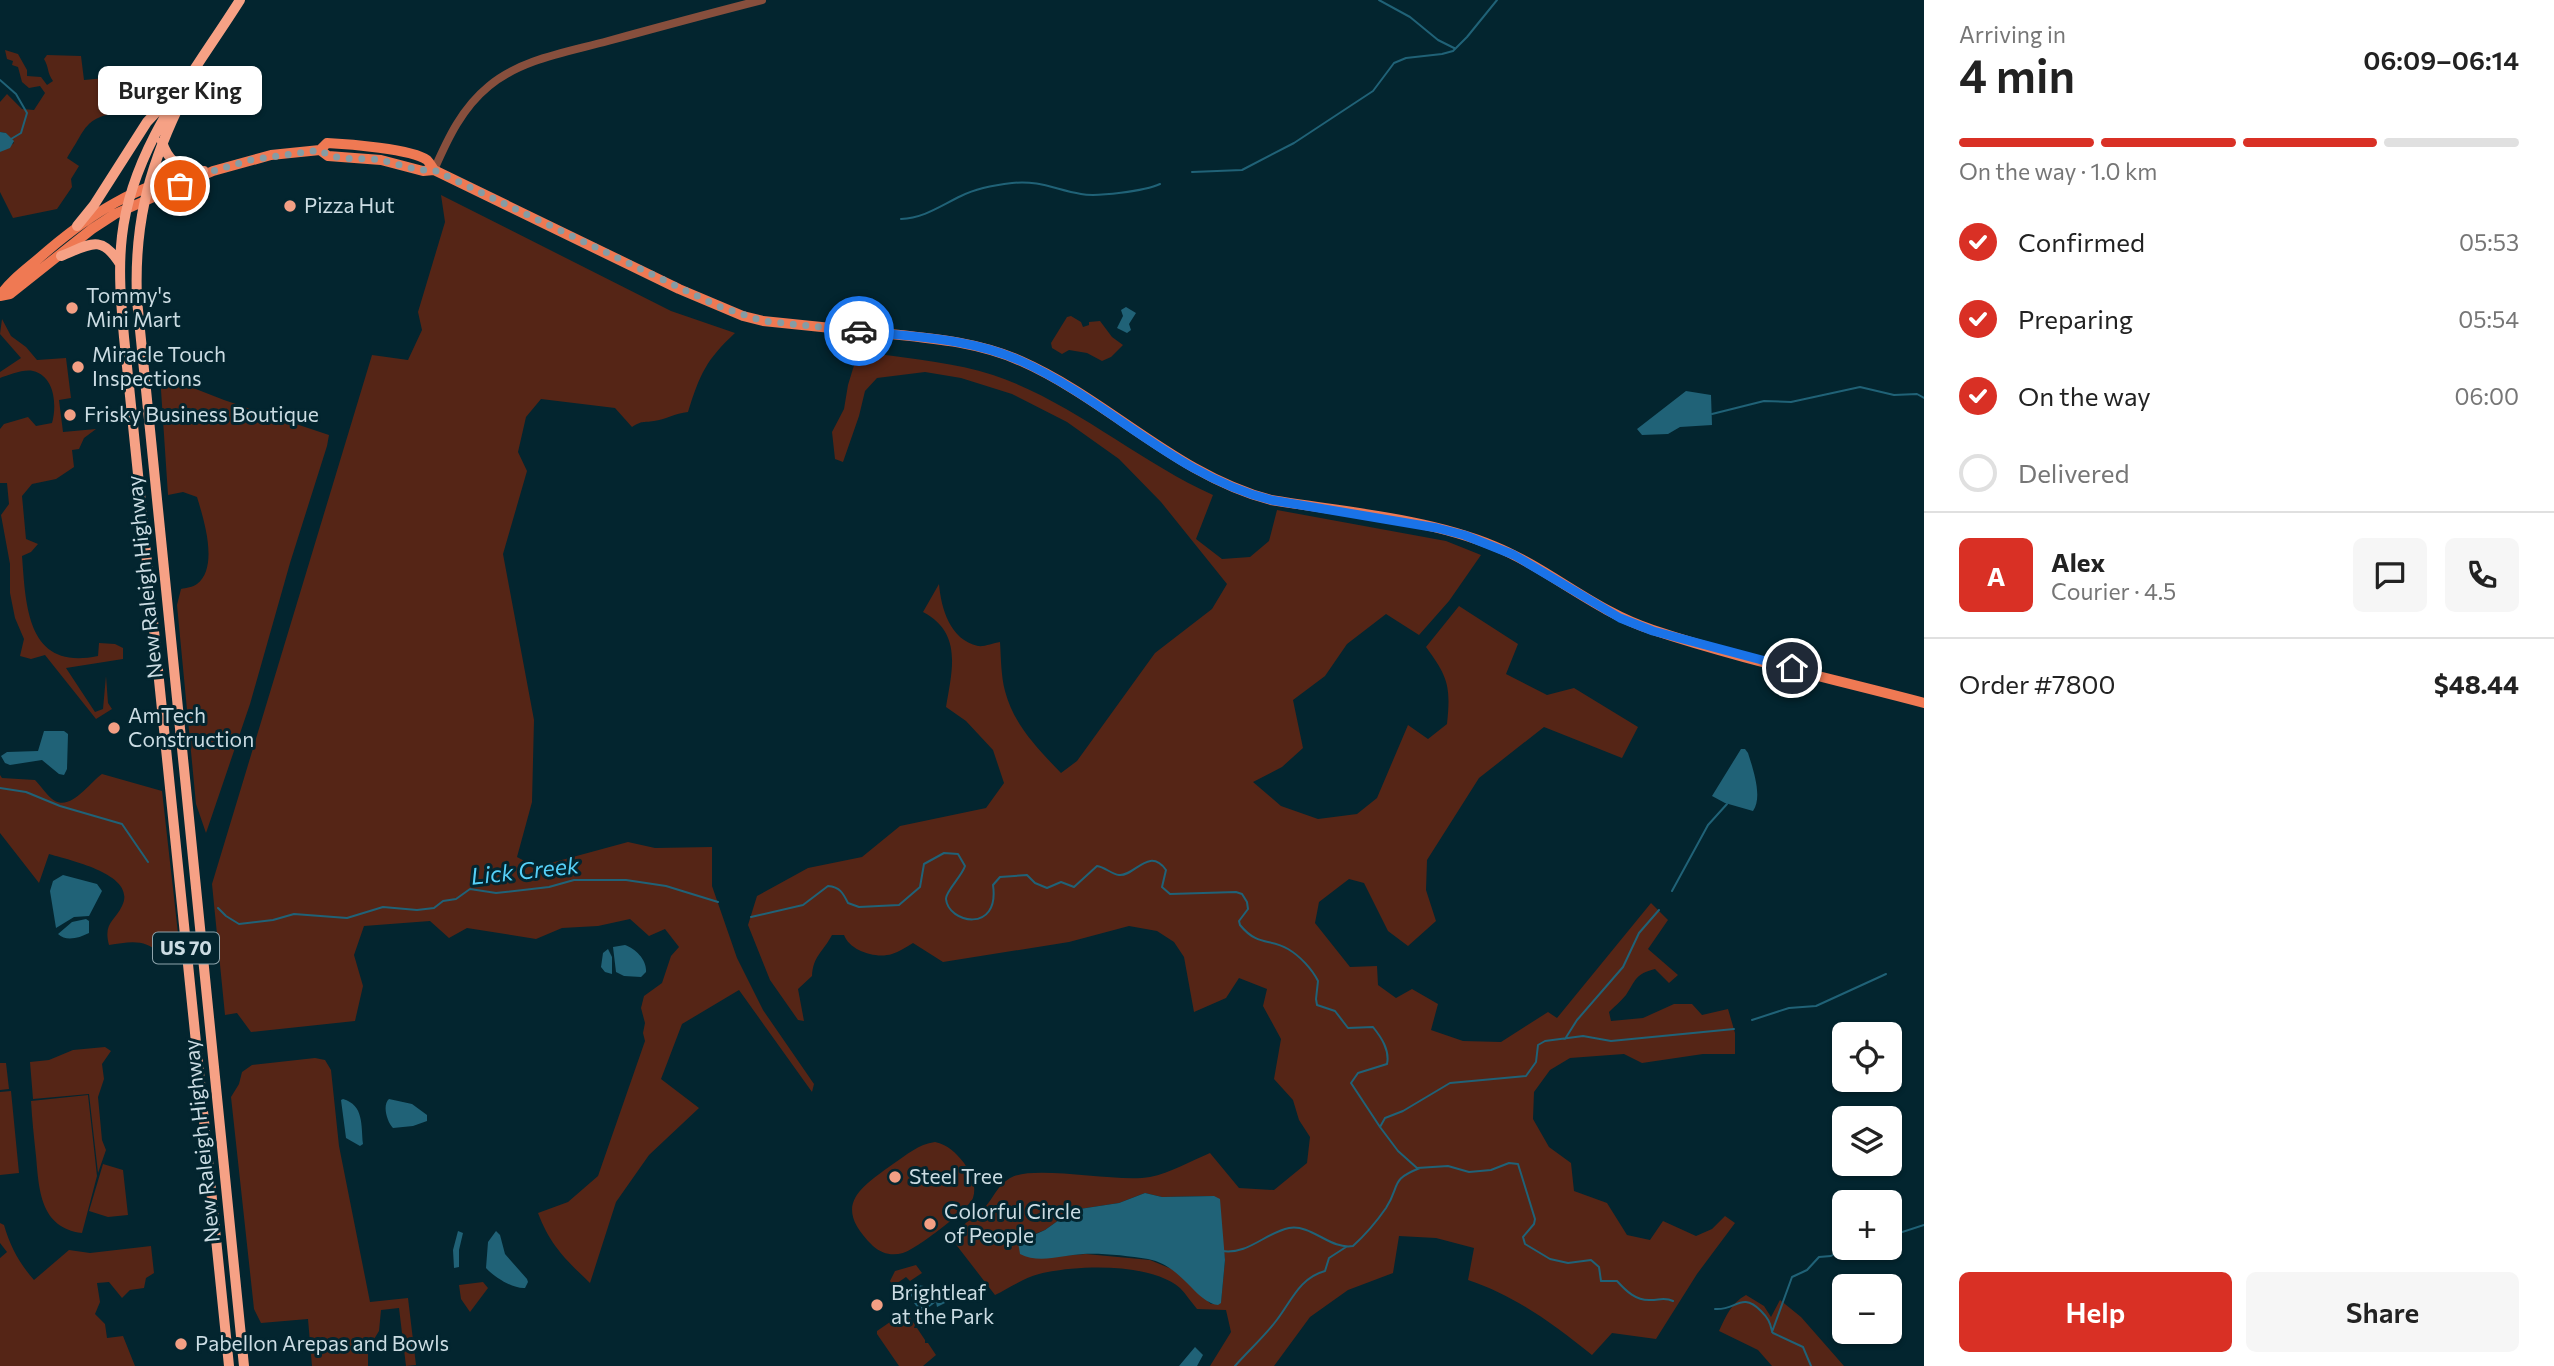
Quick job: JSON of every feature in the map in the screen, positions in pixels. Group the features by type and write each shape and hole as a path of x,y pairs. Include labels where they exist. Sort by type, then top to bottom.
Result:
{"highway":[{"name":"US 70","path":"127,209 149,146 240,0"},
{"name":"US 70","path":"143,201 162,142 197,68"},
{"path":"76,226 94,205 148,122 197,68"},
{"path":"162,142 166,154 173,162 208,171"},
{"name":"New Raleigh Highway","path":"143,201 136,260 140,336 244,1366"},
{"name":"New Raleigh Highway","path":"127,209 120,264 124,337 229,1366"},
{"path":"61,256 98,244 109,248 120,264"},
{"path":"124,337 140,336"},
{"path":"142,512 158,511"},
{"path":"225,1325 231,1331 235,1366"}],"main road":[{"path":"208,171 105,220 10,294 0,296 8,285 76,226 107,205 146,187 208,171 271,155 320,150 327,143 379,147 427,160 434,170 679,289 743,316 763,321 943,340 999,352 1057,380 1195,470 1245,492 1271,500 1464,535 1507,551 1603,609 1653,631 1924,703"}],"street":[{"path":"434,170 451,133 469,105 488,86 509,72 558,54 762,0"}],"shaded area":[{"path":"5,50 18,54 27,70 27,76 41,77 47,85 53,81 44,59 47,55 81,56 84,80 105,78 112,96 124,111 101,117 83,131 67,158 79,166 71,179 72,187 57,209 13,218 0,192 0,152 14,143 6,133 0,132 0,102 7,94 22,109 34,110 45,93 40,86 29,88 22,82 18,67 7,59"},
{"path":"441,195 671,311 735,333 705,368 688,412 632,427 615,408 541,399 526,417 518,452 527,471 503,554 534,720 532,802 517,857 536,867 628,842 655,848 712,847 712,886 737,958 763,1010 814,1084 812,1092 739,990 682,1024 661,1079 699,1108 649,1155 616,1202 590,1283 560,1251 538,1213 568,1202 598,1176 645,1041 645,1023 641,1008 644,996 662,983 671,956 679,947 665,929 649,936 630,919 598,926 562,928 536,939 467,928 449,938 430,921 364,926 354,955 363,986 355,1021 251,1032 237,1013 225,1015 212,884 372,355 408,360 422,330 418,312 445,222"},
{"path":"1071,316 1081,322 1083,327 1089,325 1089,322 1100,321 1112,337 1123,345 1111,357 1102,361 1087,353 1069,350 1062,354 1052,348 1051,343 1067,317"},
{"path":"2,319 11,336 37,360 66,358 71,398 59,400 63,432 96,429 84,438 79,449 72,450 74,467 56,479 32,484 22,496 26,539 38,544 31,552 22,556 29,614 35,631 44,644 57,654 75,658 98,656 99,643 115,644 123,648 123,659 66,668 95,712 103,709 106,676 108,703 112,709 96,719 45,655 31,659 20,656 24,639 15,618 10,593 10,564 1,515 9,504 7,483 0,483 0,429 4,424 28,417 36,426 52,423 54,400 46,379 33,371 0,378 0,372 21,358 0,334"},
{"path":"877,354 950,364 993,375 1050,400 1158,466 1213,495 1196,539 1222,559 1250,557 1269,541 1277,510 1446,541 1481,555 1449,601 1419,635 1386,614 1347,644 1325,676 1293,700 1303,748 1282,767 1253,782 1281,806 1318,819 1357,814 1377,798 1408,725 1428,739 1447,724 1446,682 1426,647 1459,606 1518,644 1506,674 1547,695 1574,688 1638,727 1622,758 1544,727 1479,778 1427,860 1426,890 1436,921 1408,946 1388,931 1364,883 1349,879 1319,902 1315,923 1350,967 1377,966 1378,985 1396,998 1412,989 1438,1004 1431,1030 1463,1041 1501,1042 1548,1012 1557,1018 1651,903 1668,920 1648,949 1678,975 1669,983 1655,969 1640,975 1626,995 1609,1012 1611,1021 1643,1018 1674,1004 1692,1004 1702,1015 1728,1009 1735,1033 1735,1054 1703,1054 1642,1063 1624,1054 1570,1058 1550,1070 1534,1092 1533,1119 1549,1147 1571,1163 1574,1191 1607,1203 1627,1235 1650,1240 1663,1221 1696,1236 1712,1229 1725,1216 1735,1223 1697,1274 1656,1339 1612,1333 1592,1355 1518,1303 1468,1280 1474,1248 1436,1238 1399,1236 1393,1273 1348,1290 1310,1317 1274,1366 1210,1366 1231,1332 1226,1310 1197,1309 1180,1288 1150,1274 1112,1268 1054,1271 1028,1278 995,1295 954,1242 959,1230 980,1212 1010,1178 1037,1173 1117,1178 1150,1177 1210,1153 1239,1188 1274,1190 1307,1163 1310,1137 1299,1120 1293,1100 1274,1079 1281,1039 1263,1006 1267,989 1239,978 1226,998 1194,1012 1184,957 1174,942 1157,931 1129,926 1069,942 943,962 913,943 895,953 879,955 858,949 847,941 844,935 832,935 816,959 812,976 798,989 804,1021 798,1020 770,980 748,925 757,896 808,868 862,857 900,826 986,808 1004,783 993,750 966,721 946,707 952,653 944,630 923,612 939,584 945,613 960,637 978,646 1000,642 1004,685 1014,715 1035,745 1061,773 1077,761 1155,653 1212,609 1227,584 1161,502 1119,459 1067,422 1012,394 961,378 925,372 877,378 865,391 843,462 835,459 832,432 844,409 855,362","holes":["1145,1193 1162,1197 1214,1196 1225,1260 1221,1302 1211,1304 1174,1270 1150,1260 1086,1254 1046,1257 1022,1239 1045,1230 1073,1210 1119,1203"]},
{"path":"160,375 224,400 329,435 250,704 206,833 196,804 177,605 181,589 195,585 204,576 209,555 208,543 197,497 183,492 168,495"},
{"path":"102,774 162,791 180,951 160,954 149,945 136,942 109,945 109,927 122,906 124,895 120,885 99,870 49,854 39,883 0,833 0,775 2,778 35,780 52,799 61,803 74,799"},
{"path":"105,1047 111,1051 102,1064 104,1079 98,1097 102,1140 106,1150 98,1173 89,1094 33,1099 30,1062 49,1060 73,1050"},
{"path":"315,1058 325,1060 331,1070 339,1146 370,1302 408,1298 416,1365 406,1366 399,1308 381,1310 379,1331 368,1349 368,1366 312,1366 308,1319 261,1323 254,1309 231,1097 242,1072 252,1065"},
{"path":"0,1063 6,1063 9,1089 0,1090"},
{"path":"11,1091 19,1173 0,1175 0,1092"},
{"path":"88,1095 97,1176 82,1233 68,1230 58,1224 44,1205 31,1101"},
{"path":"935,1142 951,1150 964,1163 974,1184 973,1198 952,1219 909,1250 895,1254 880,1251 861,1232 854,1220 854,1199 860,1190 893,1164 918,1147"},
{"path":"103,1164 123,1170 128,1215 108,1217 89,1211"},
{"path":"0,1223 4,1225 19,1261 34,1280 69,1250 90,1253 151,1246 154,1273 146,1278 144,1288 130,1290 122,1298 109,1282 97,1283 100,1302 95,1314 105,1324 107,1338 123,1336 135,1366 0,1366 0,1258 7,1252 0,1243"},
{"path":"916,1265 922,1273 910,1281 906,1277 893,1286 890,1281 895,1271"},
{"path":"483,1282 488,1288 470,1312 461,1299 459,1285"},
{"path":"1746,1295 1764,1306 1771,1317 1780,1300 1801,1317 1844,1366 1772,1366 1758,1350 1719,1331 1733,1306"},
{"path":"907,1313 915,1325 914,1328 917,1328 936,1355 923,1366 899,1366 877,1334 877,1331"}],"water":[{"path":"0,132 6,133 14,141 10,148 0,152"},
{"path":"1126,307 1136,313 1129,324 1131,330 1127,333 1117,328 1123,316 1121,310"},
{"path":"1686,391 1711,395 1712,425 1680,427 1668,434 1642,435 1637,429"},
{"path":"44,731 64,731 68,734 67,769 64,775 42,760 10,765 5,763 1,756 7,752 38,751"},
{"path":"1741,749 1748,753 1756,783 1757,798 1753,811 1725,803 1712,796"},
{"path":"63,875 97,884 102,891 89,916 74,917 56,928 50,891 53,881"},
{"path":"86,919 89,921 89,933 69,939 58,934 72,922"},
{"path":"625,945 643,959 646,972 641,977 624,976 616,972 613,947"},
{"path":"608,949 612,957 612,974 601,967 603,953"},
{"path":"343,1099 358,1111 363,1144 360,1146 346,1138"},
{"path":"389,1099 412,1104 427,1115 427,1121 393,1128 386,1114"},
{"path":"1145,1193 1162,1197 1214,1196 1220,1199 1225,1260 1221,1303 1218,1305 1202,1298 1170,1269 1148,1259 1091,1254 1035,1258 1020,1254 1018,1242 1045,1230 1073,1210 1119,1203"},
{"path":"458,1231 463,1233 459,1267 454,1268 453,1250"},
{"path":"496,1231 500,1235 505,1254 527,1279 525,1288 504,1282 486,1268 488,1242"},
{"path":"917,1285 924,1286 929,1292 934,1288 945,1303 937,1307 936,1302 924,1311 923,1315 914,1303 926,1292 915,1294 914,1298 909,1295"},
{"path":"1195,1347 1203,1355 1197,1366 1179,1366"}],"waterway":[{"path":"1379,0 1410,17 1438,40 1454,48"},
{"path":"1192,172 1242,170 1294,143 1373,91 1394,63 1406,58 1453,51 1497,0"},
{"path":"0,80 16,94 27,113 21,133 11,139"},
{"path":"901,219 925,214 973,191 1005,184 1031,183 1088,195 1133,191 1160,184"},
{"path":"1712,414 1764,401 1791,402 1860,387 1894,395 1917,394 1924,398"},
{"name":"Lick Creek","path":"0,788 26,792 60,806 122,824 148,862"},
{"path":"1672,891 1708,825 1727,804"},
{"name":"Lick Creek","path":"751,917 803,905 828,886 838,889 848,903 859,907 899,905 920,887 924,864 944,853 958,854 965,866 946,896 949,907 955,914 973,919 982,917 989,911 993,901 993,885 1000,877 1027,875 1035,883 1047,888 1061,882 1074,887 1097,866 1119,875 1148,862 1160,863 1166,870 1162,887 1170,894 1242,894 1248,909 1239,921 1240,925 1258,939 1282,946 1305,963 1318,981 1317,1005 1335,1011 1348,1028 1373,1027 1386,1049 1387,1064 1358,1073 1351,1083 1380,1127"},
{"name":"Lick Creek","path":"218,908 239,924 273,920 294,914 347,918 383,907 417,910 434,908 443,901 456,899 470,889 496,893 549,887 574,880 626,880 666,886 718,902"},
{"path":"1565,1039 1577,1020 1623,967 1639,933 1659,910"},
{"path":"1752,1020 1789,1008 1816,1006 1886,974"},
{"name":"Lick Creek","path":"1673,1301 1641,1299 1628,1292 1617,1281 1601,1281 1599,1267 1591,1260 1568,1263 1550,1259 1525,1244 1523,1237 1535,1219 1518,1164 1509,1163 1491,1170 1469,1172 1448,1166 1417,1168 1398,1151 1380,1127 1385,1118 1403,1111 1450,1083 1526,1076 1536,1062 1538,1045 1545,1041 1583,1036 1611,1041 1734,1029"},
{"path":"1222,1251 1240,1250 1289,1228 1305,1230 1337,1244 1353,1246 1386,1208 1400,1180 1420,1168"},
{"path":"1902,1232 1924,1225"},
{"path":"1235,1366 1271,1327 1302,1285 1316,1274 1325,1271 1329,1258 1346,1247"},
{"path":"1772,1332 1792,1277 1807,1270 1819,1257 1832,1255"},
{"name":"Lick Creek","path":"1715,1309 1743,1302 1754,1305 1765,1316 1772,1331"},
{"name":"Lick Creek","path":"1773,1333 1803,1347 1811,1366"}],"way so far":[{"path":"180,186 213,171 250,160 284,153 320,150 328,156 381,160 423,171 434,170 679,289 743,316 763,321 859,331"}],"place":[{"name":"Burger King","path":"180,186"},
{"name":"Pizza Hut","path":"290,206"},
{"name":"Tommy's Mini Mart","path":"72,308"},
{"name":"Miracle Touch Inspections","path":"78,367"},
{"name":"Frisky Business Boutique","path":"70,415"},
{"name":"AmTech Construction","path":"114,728"},
{"name":"Steel Tree","path":"895,1177"},
{"name":"Colorful Circle of People","path":"930,1224"},
{"name":"Brightleaf at the Park","path":"877,1305"},
{"name":"Pabellon Arepas and Bowls","path":"181,1344"}],"route":[{"path":"859,331 943,340 999,352 1057,380 1212,479 1271,500 1464,535 1514,555 1620,618 1653,631 1792,668"}]}
